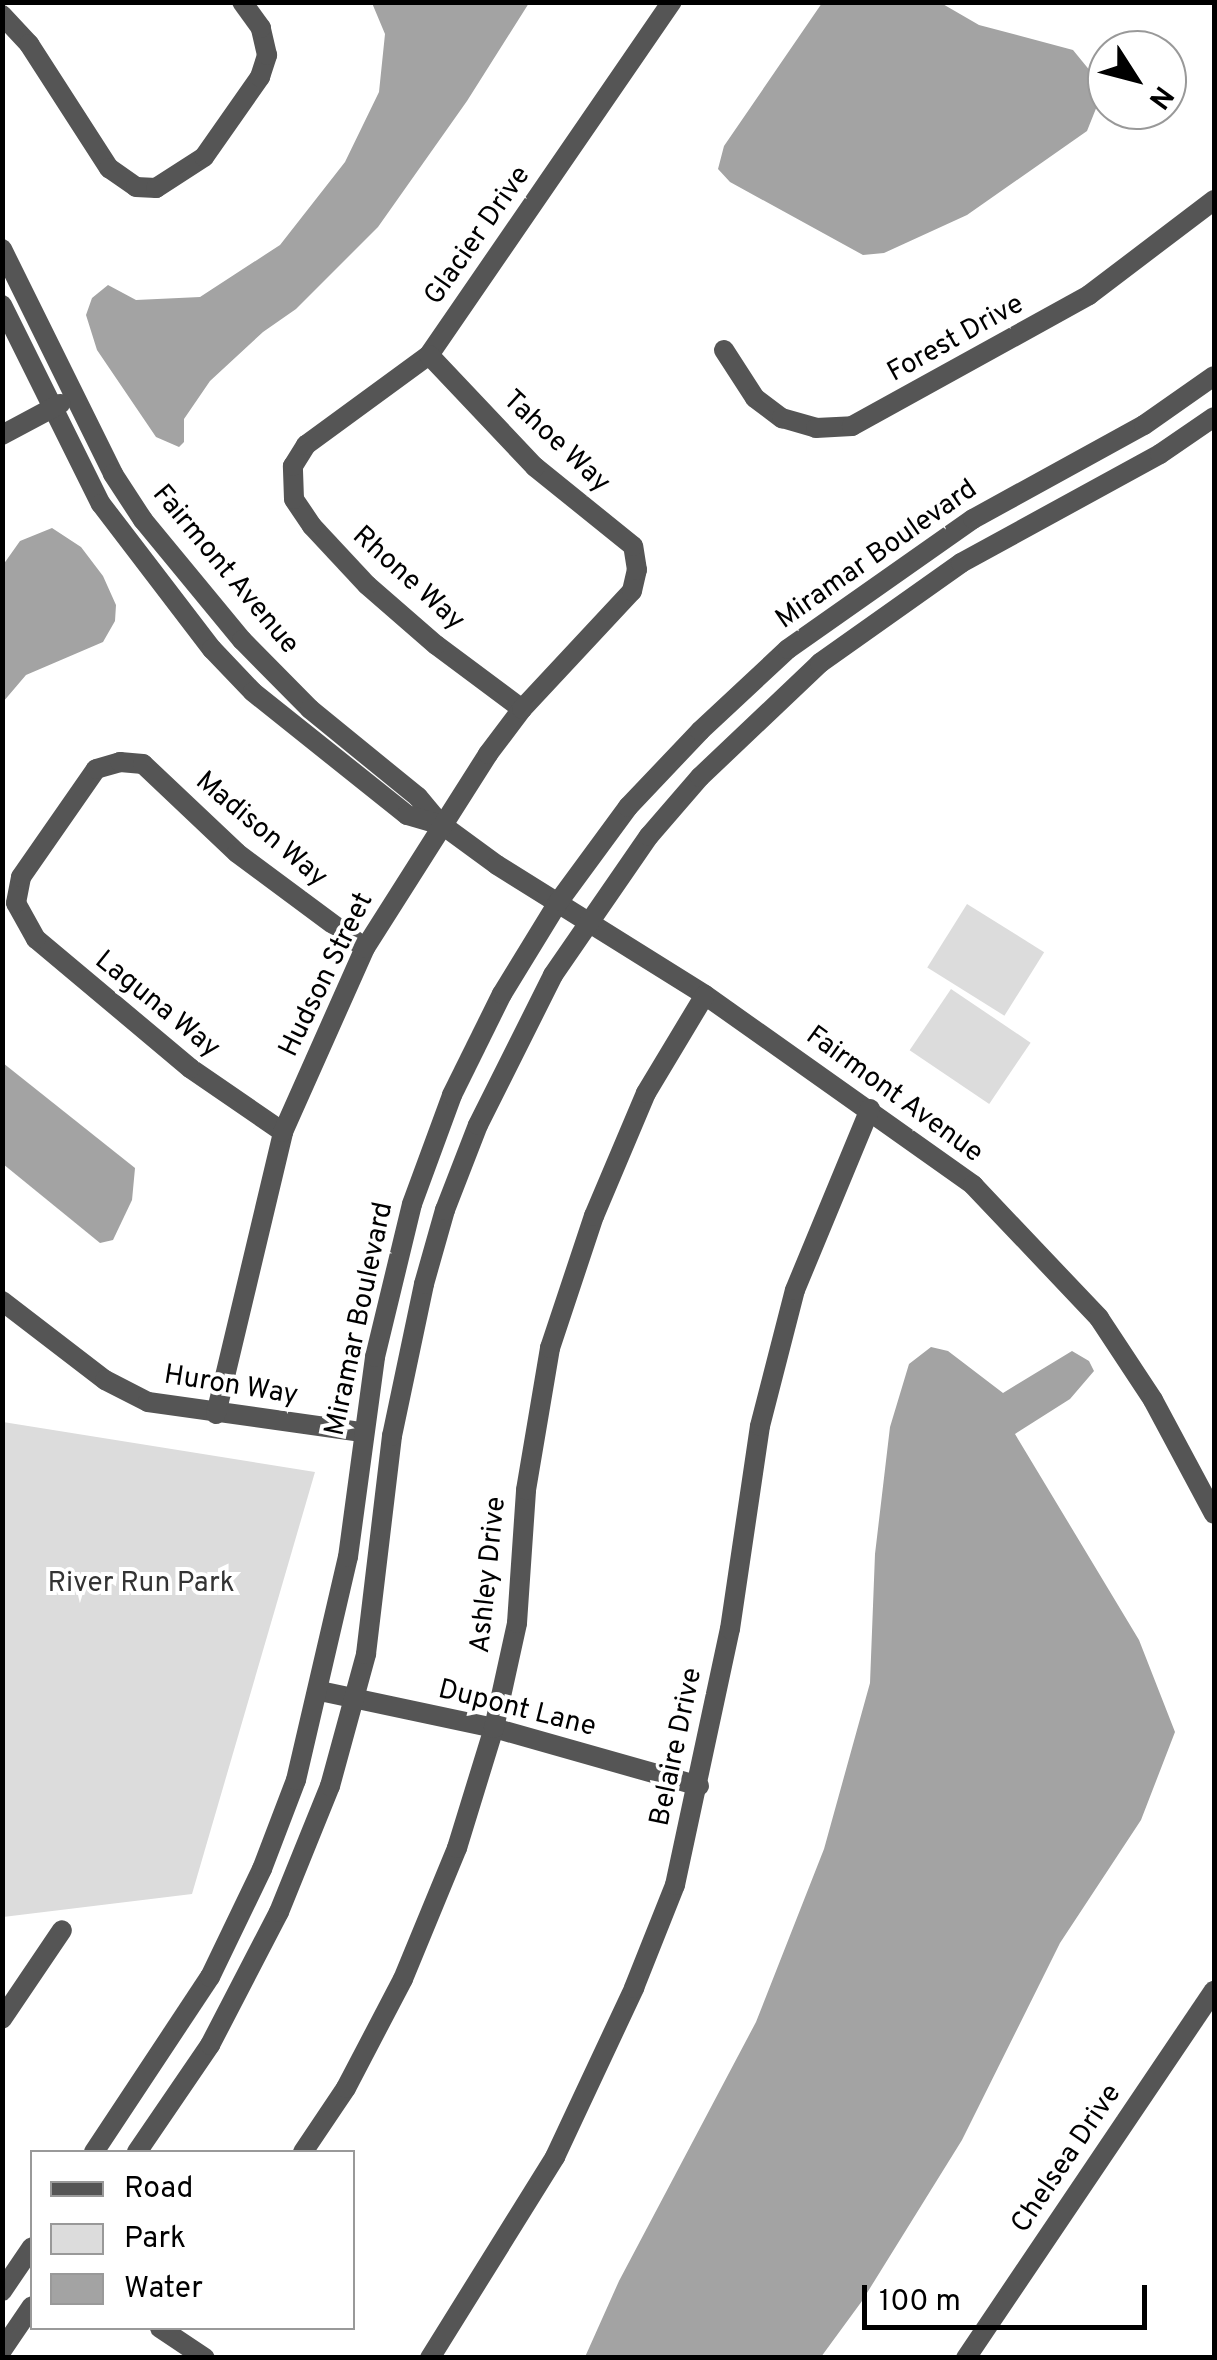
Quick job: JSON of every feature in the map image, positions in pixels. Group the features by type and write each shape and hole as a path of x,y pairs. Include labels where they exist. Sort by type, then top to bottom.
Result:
{"street":[{"path":"2,15 28,44 109,168 136,187 156,188 204,157 260,78 267,55 261,28 242,2"},
{"name":"Glacier Drive","path":"293,466 306,446 429,356 672,2"},
{"name":"Forest Drive","path":"724,350 755,398 782,418 816,428 852,426 1089,296 1210,214"},
{"name":"Fairmont Avenue","path":"2,248 113,474 143,520 242,640 310,709 418,797 441,824 498,866 705,995 870,1108 973,1186 1099,1318 1153,1400 1214,1514"},
{"name":"Fairmont Avenue","path":"2,306 101,504 212,650 254,692 407,815 441,824"},
{"name":"Tahoe Way","path":"429,356 535,466 632,546 637,570"},
{"name":"Miramar Boulevard","path":"95,2150 210,1976 262,1869 290,1798 320,1691 348,1557 362,1432 392,1273 412,1204 452,1095 502,994 559,901 628,807 700,731 788,650 854,598 974,519 1144,425 1214,376"},
{"path":"2,435 76,398"},
{"name":"Miramar Boulevard","path":"137,2150 210,2046 279,1912 330,1786 356,1699 386,1513 392,1436 424,1284 445,1210 519,1037 589,921 649,836 687,792 820,663 961,563 1160,454 1214,417"},
{"name":"Rhone Way","path":"293,466 294,499 312,526 367,585 436,645 522,709"},
{"name":"Hudson Street","path":"216,1414 283,1132 365,948 441,824 522,709 632,590 637,570"},
{"name":"Madison Way","path":"16,903 21,877 96,769 120,762 143,764 237,853 365,948"},
{"name":"Laguna Way","path":"16,903 36,940 97,994 190,1068 283,1132"},
{"name":"Ashley Drive","path":"304,2150 346,2088 402,1979 456,1848 494,1728 517,1623 526,1490 550,1348 594,1216 646,1093 705,995"},
{"name":"Belaire Drive","path":"430,2358 519,2218 580,2105 634,1988 675,1885 730,1629 760,1426 795,1290 870,1108"},
{"name":"Huron Way","path":"2,1301 106,1380 148,1402 362,1432"},
{"name":"Dupont Lane","path":"320,1691 494,1728 699,1786"},
{"path":"2,2018 62,1930"},
{"name":"Chelsea Drive","path":"966,2358 1214,1992"},
{"path":"2,2291 30,2250"},
{"path":"2,2350 30,2309"},
{"path":"175,2332 205,2358"}],"green space":[{"path":"967,904 1044,952 1004,1016 927,968"},
{"path":"951,989 1031,1043 989,1104 910,1050"},
{"name":"River Run Park","path":"3,1422 315,1472 192,1894 3,1917"}],"water":[{"path":"372,3 529,3 467,101 378,227 296,309 263,332 210,381 184,419 184,442 179,447 156,437 97,350 86,315 92,298 108,285 136,300 200,297 280,245 345,162 379,92 385,34"},
{"path":"822,3 941,3 979,25 1073,50 1087,67 1087,131 967,215 884,253 863,255 730,182 718,169 724,146"},
{"path":"52,528 81,547 103,576 116,605 115,621 103,642 26,675 3,702 3,565 20,541"},
{"path":"3,1063 135,1168 132,1200 113,1240 100,1243 3,1164"},
{"path":"931,1347 948,1351 1003,1393 1072,1351 1089,1361 1094,1371 1070,1399 1015,1434 1139,1640 1175,1732 1141,1820 1060,1943 962,2140 862,2301 821,2357 585,2357 619,2281 756,2022 824,1849 870,1683 875,1554 890,1427 909,1364"}]}
